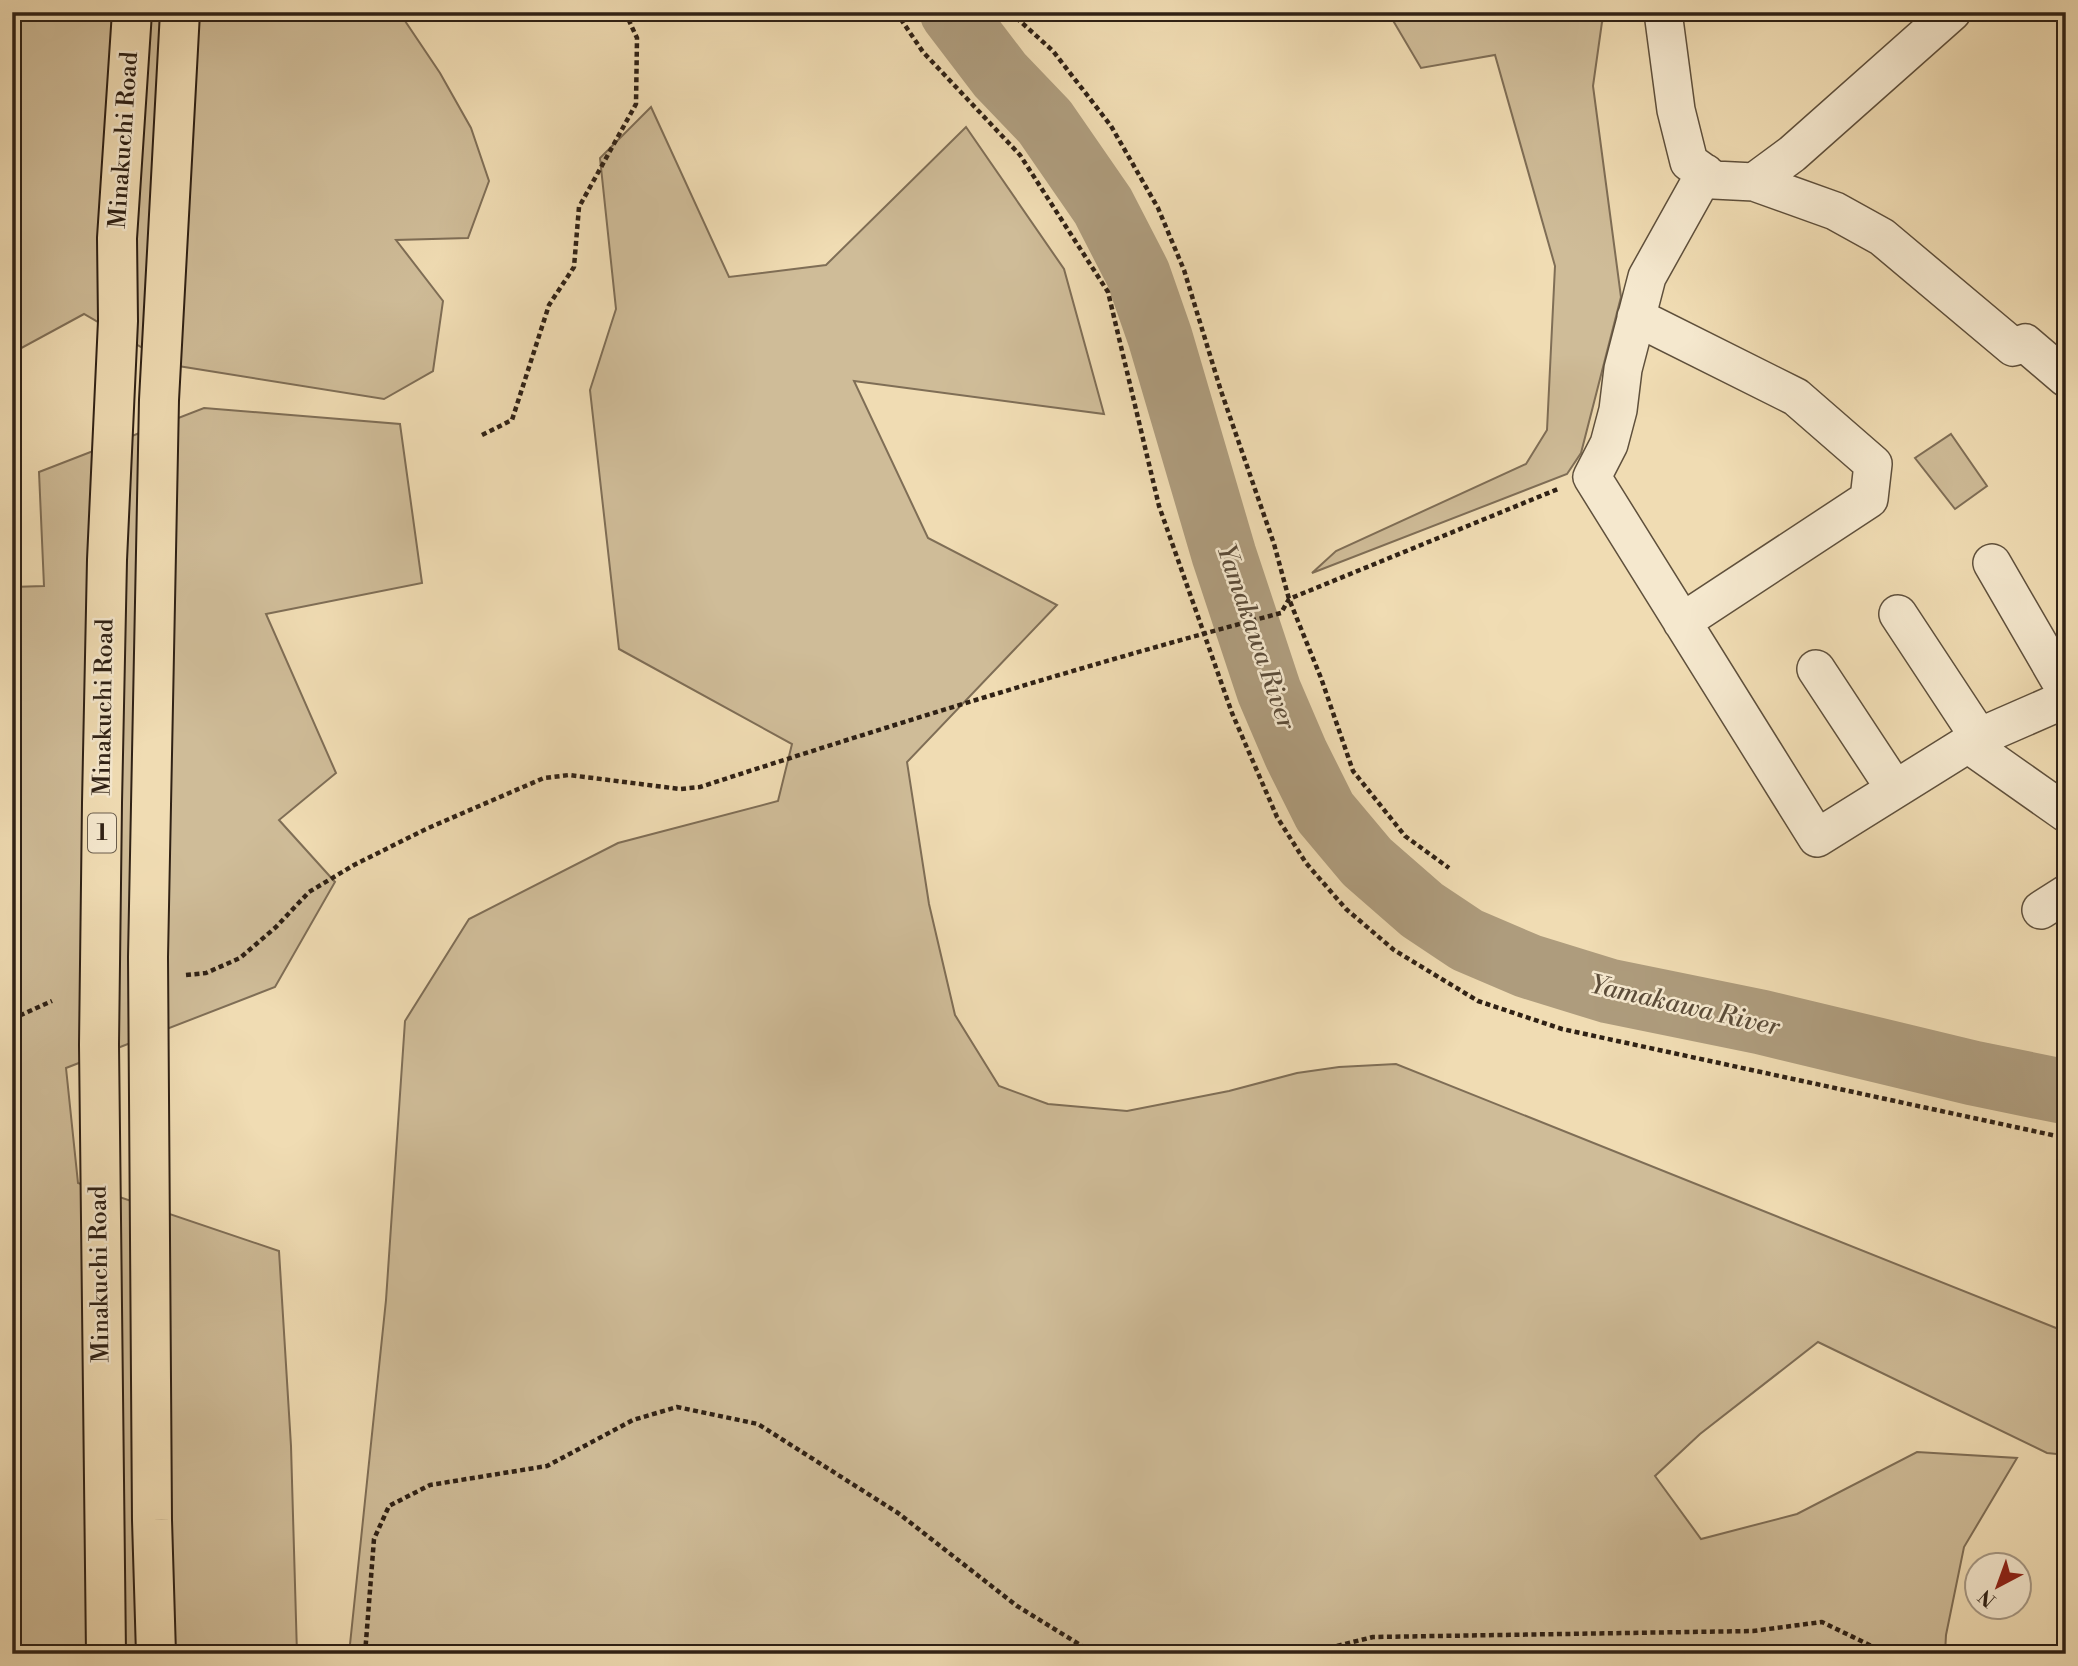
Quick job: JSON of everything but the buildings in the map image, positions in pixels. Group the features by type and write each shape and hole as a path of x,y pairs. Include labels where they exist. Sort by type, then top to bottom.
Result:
{"highway":[{"name":"Minakuchi Road","path":"106,1654 99,1087 102,830 107,560 118,321 117,238 132,12"},
{"name":"Minakuchi Road","path":"156,1654 152,1507 148,957 159,400 180,12"}],"street":[{"path":"1662,12 1676,110 1689,162 1714,180 1754,182 1835,211 1882,237 2013,347 2025,343 2066,378"},
{"path":"1754,182 1792,154 1952,12"},
{"path":"1705,173 1647,276 1623,369 1618,410 1609,444 1592,477 1817,838 1974,741 2062,704 1992,563"},
{"path":"1636,317 1796,397 1873,464 1869,499 1682,622"},
{"path":"1898,614 1974,741 2066,813"},
{"path":"1816,669 1895,789"}],"path":[{"path":"482,435 512,419 549,305 574,267 579,207 636,104 637,38 625,12"},
{"path":"896,12 923,52 1020,155 1108,292 1159,506 1256,774 1277,817 1306,863 1346,909 1394,950 1433,976 1478,1001 1562,1029 2066,1138"},
{"path":"1010,12 1054,51 1111,126 1158,208 1184,270 1221,391 1274,544 1289,599 1321,678 1353,771 1405,836 1449,868"},
{"path":"185,975 206,973 240,958 276,927 309,892 355,865 426,829 544,778 569,775 680,789 700,788 904,723 1281,613 1289,599 1592,477"},
{"path":"12,1019 52,1000"},
{"path":"365,1654 374,1539 389,1506 430,1485 547,1466 633,1420 677,1407 758,1424 898,1513 1017,1606 1095,1654"},
{"path":"1304,1654 1373,1637 1753,1632 1822,1622 1888,1654"},
{"path":"61,1654 204,1648 323,1654"}],"shaded area":[{"path":"12,12 399,12 440,73 471,128 489,181 468,238 396,240 443,301 433,371 384,399 172,365 84,314 12,351"},
{"path":"1388,12 1613,12 1602,22 1593,86 1621,297 1581,453 1567,474 1312,573 1336,551 1526,464 1547,430 1555,266 1495,55 1421,68"},
{"path":"651,107 729,277 826,265 966,127 1064,269 1104,414 854,381 928,538 1057,605 907,762 929,904 955,1015 999,1086 1048,1104 1127,1111 1229,1091 1297,1073 1339,1067 1396,1064 2066,1332 2066,1455 2047,1453 1818,1342 1700,1434 1655,1476 1701,1539 1797,1514 1917,1452 2017,1458 1962,1550 1945,1654 349,1654 386,1300 405,1021 469,919 618,843 778,801 792,744 619,649 590,390 616,309 600,158"},
{"path":"204,408 400,424 422,583 266,614 336,773 279,820 335,882 275,987 66,1068 78,1183 279,1251 291,1446 297,1654 12,1654 12,587 44,586 39,472"},
{"path":"1951,434 1987,486 1955,509 1915,458"}],"waterway":[{"name":"Yamakawa River","path":"952,12 1000,75 1045,122 1103,206 1138,274 1160,337 1224,555 1269,691 1325,812 1367,862 1422,910 1467,940 1528,966 1609,991 1761,1022 1973,1073 2066,1092"}]}
